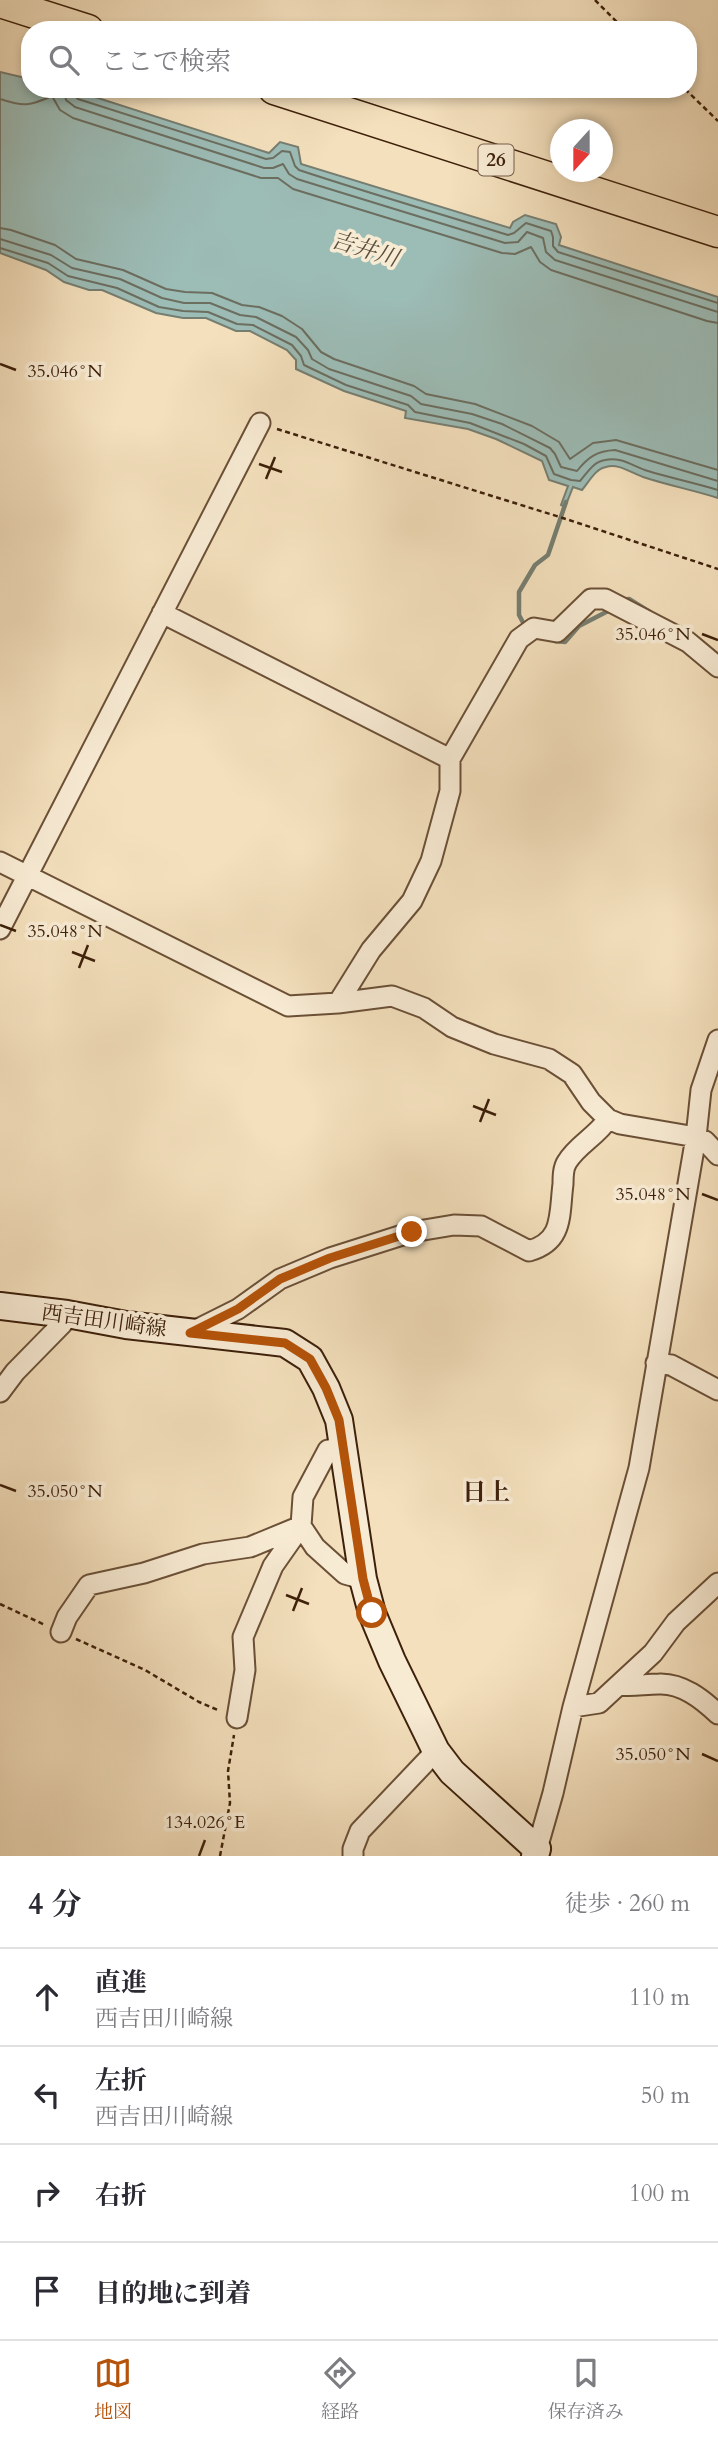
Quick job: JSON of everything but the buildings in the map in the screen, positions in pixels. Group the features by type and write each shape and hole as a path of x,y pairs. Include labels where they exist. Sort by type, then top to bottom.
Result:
{"main road":[{"path":"0,2 60,21"},
{"name":"26","path":"302,98 718,232"},
{"name":"西吉田川崎線","path":"0,1306 127,1325 285,1343 310,1359 339,1420 363,1579 372,1613 391,1661 436,1751 452,1772 536,1853"}],"street":[{"path":"0,929 260,424"},
{"path":"338,1003 371,950 412,901 417,891 431,861 450,791 450,760 519,639 534,628 557,632 591,599 605,598 688,642 718,667"},
{"path":"162,613 450,760"},
{"path":"0,862 288,1006 392,996 424,1008 452,1027 494,1045 549,1059 572,1074 591,1102 608,1119 620,1124 696,1137 705,1141 718,1155"},
{"path":"536,1853 639,1468 696,1137 701,1090 718,1040"},
{"path":"190,1333 238,1309 280,1279 330,1258 412,1232 454,1225 481,1226 529,1251 544,1247 554,1237 557,1227 564,1165 601,1130 608,1119"},
{"path":"0,1392 15,1372 62,1324 67,1314"},
{"path":"656,1363 671,1365 718,1390"},
{"path":"237,1718 245,1670 243,1637 274,1566 301,1526 303,1497 317,1467 328,1450 344,1447"},
{"path":"301,1526 315,1547 345,1574 363,1579"},
{"path":"61,1632 67,1617 89,1586 144,1573 203,1554 250,1547 301,1526"},
{"path":"573,1707 599,1703 653,1653 676,1622 718,1583"},
{"path":"619,1685 677,1686 703,1700 718,1714"},
{"path":"353,1856 360,1831 436,1751"}],"path":[{"path":"595,0 616,21"},
{"path":"694,98 718,121"},
{"path":"260,424 718,569"},
{"path":"0,1605 145,1670 199,1702 237,1718 228,1771 230,1803 220,1856"}],"water":[{"name":"吉井川","path":"0,72 21,77 21,98 98,98 269,153 280,142 298,147 301,164 510,228 513,222 525,215 556,224 561,237 559,245 718,297 718,498 611,466 599,470 582,490 573,487 565,507 561,505 568,486 549,480 542,461 496,439 468,429 405,418 406,411 344,391 296,369 296,360 287,350 250,331 236,331 206,318 183,318 156,313 102,290 89,290 64,282 46,270 0,253"}],"waterway":[{"path":"526,628 519,615 519,592 535,565 548,555 566,502"},
{"path":"621,600 629,599 650,612"},
{"path":"555,641 565,642 579,626 612,609"},
{"path":"697,638 717,655"}],"district":[{"name":"日上","path":"486,1492"}],"route":[{"path":"372,1613 363,1579 339,1420 310,1359 285,1343 190,1333 238,1309 280,1279 330,1258 412,1232"}]}
